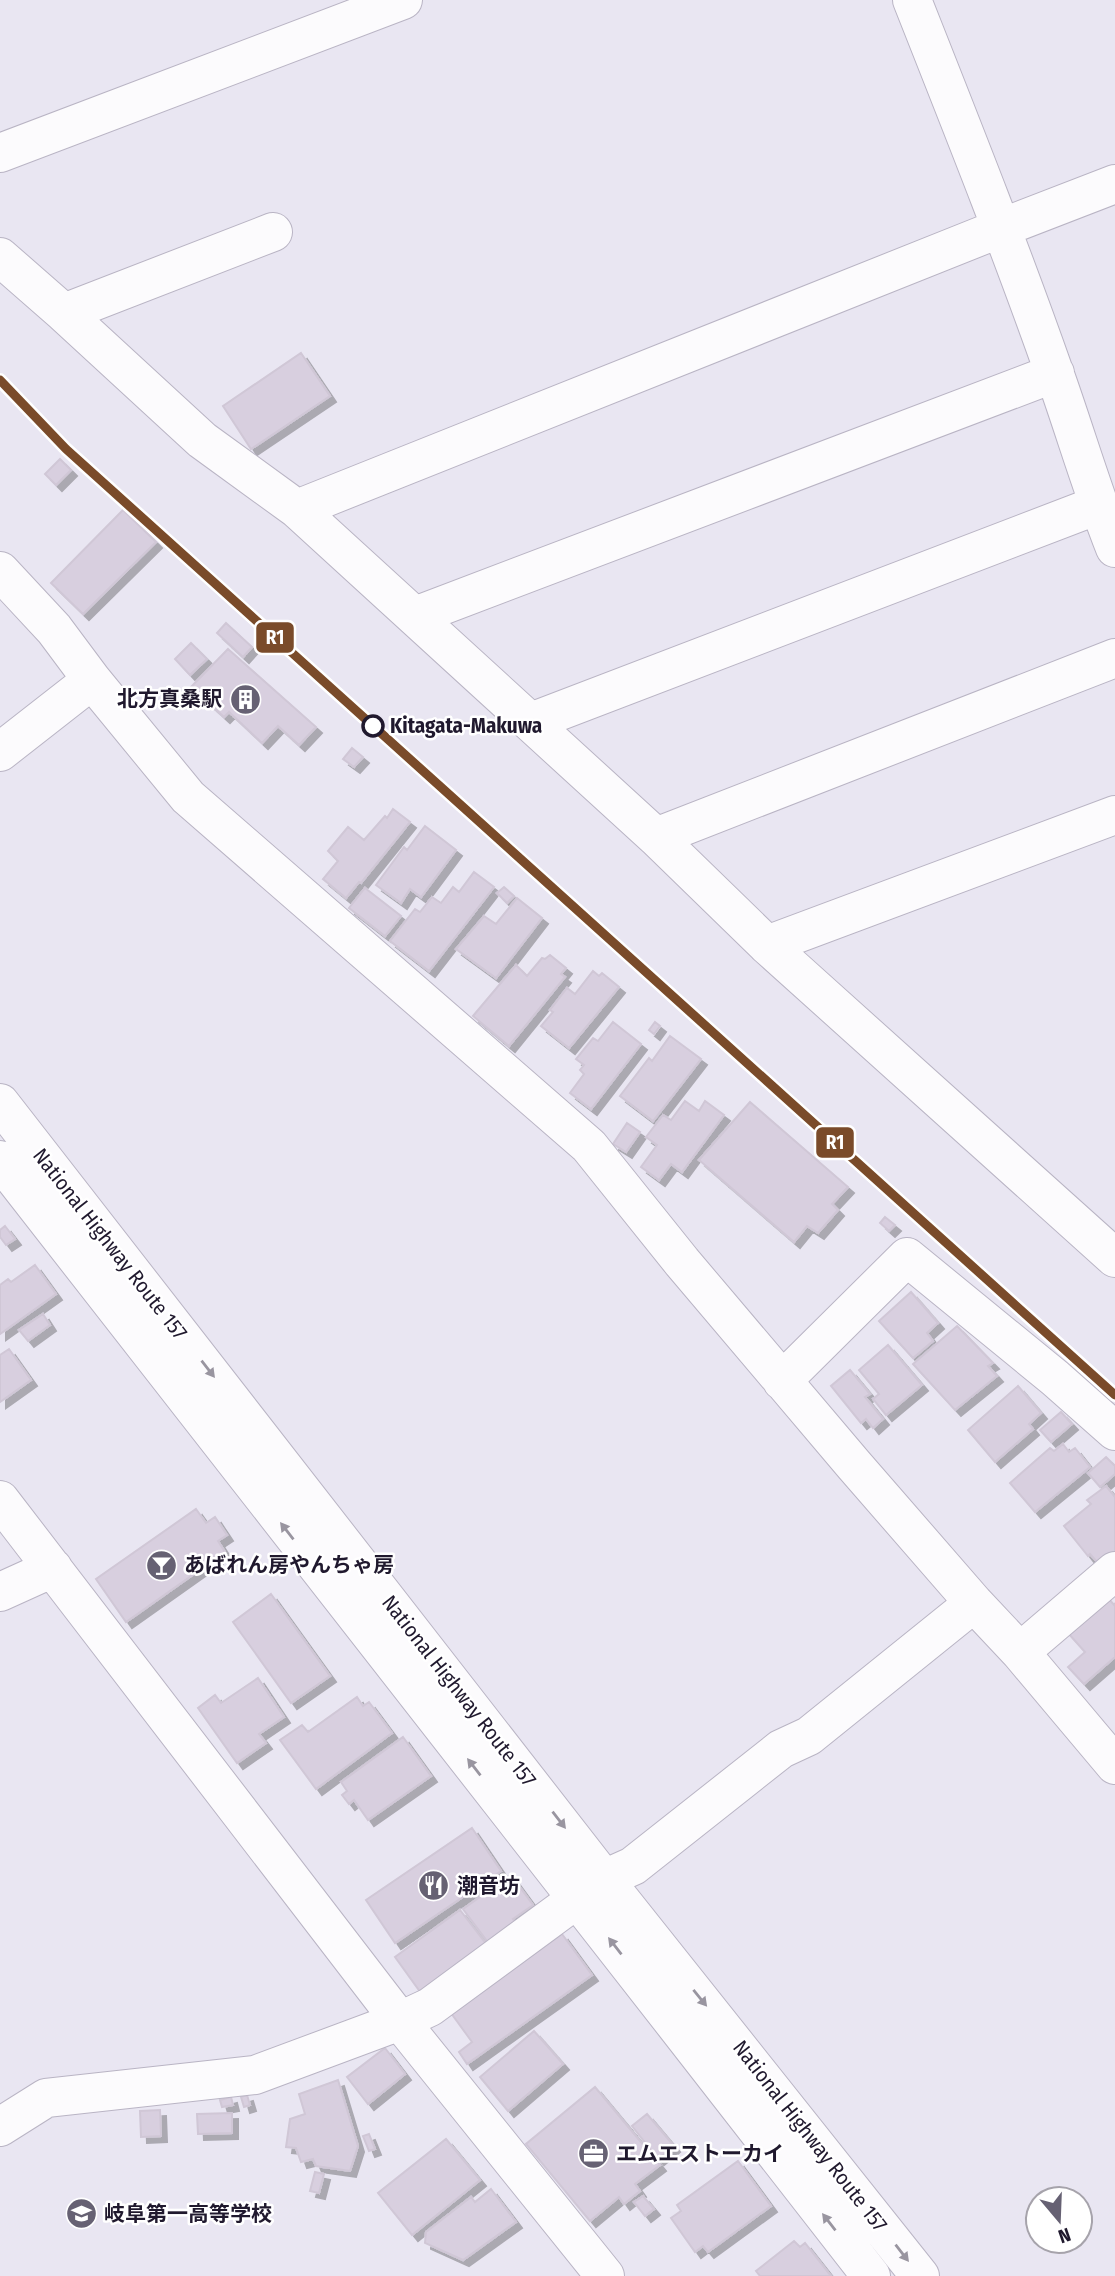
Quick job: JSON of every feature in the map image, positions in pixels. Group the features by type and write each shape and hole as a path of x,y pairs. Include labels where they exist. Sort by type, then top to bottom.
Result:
{"main road":[{"path":"0,153 403,0"},
{"path":"912,0 1055,373 1098,505 1115,548"},
{"path":"297,509 1115,184"},
{"path":"64,313 273,232"},
{"path":"0,257 202,440 297,509 656,837 767,945 1115,1258"},
{"path":"415,616 1055,373"},
{"path":"531,722 1098,505"},
{"path":"0,572 54,629 188,797 589,1146 782,1381 974,1603 1020,1651 1115,1765"},
{"path":"656,837 1115,658"},
{"path":"0,752 92,680"},
{"path":"767,945 1115,815"},
{"name":"National Highway Route 157","path":"0,1103 591,1888 871,2276"},
{"name":"National Highway Route 157","path":"0,1160 220,1447 920,2276"},
{"path":"782,1381 907,1257 1055,1378 1115,1431"},
{"path":"0,1500 400,2021 604,2276"},
{"path":"0,1592 53,1568"},
{"path":"1020,1651 1115,1571"},
{"path":"0,2127 46,2098 255,2075 400,2021 430,2007 591,1888 634,1866 781,1749 809,1736 974,1603"}],"building":[{"path":"301,353 330,396 251,449 223,406"},
{"path":"60,459 71,470 56,485 45,474"},
{"path":"123,510 156,542 83,614 51,583"},
{"path":"226,623 252,647 243,657 217,633"},
{"path":"191,643 207,659 190,675 175,659"},
{"name":"北方真桑駅","path":"228,649 316,727 299,745 278,726 262,743 229,712 224,717 191,687"},
{"path":"352,748 363,757 354,767 343,759"},
{"path":"393,809 410,822 346,898 323,879 338,861 328,851 348,827 364,840"},
{"path":"425,826 456,850 421,897 410,889 401,903 376,885 404,847 407,850"},
{"path":"474,872 494,887 429,971 390,941 415,909 420,912 432,897 441,903 453,887 459,892"},
{"path":"504,887 514,896 507,903 497,893"},
{"path":"365,888 401,916 385,936 349,908"},
{"path":"517,898 542,918 496,978 456,949 484,916 496,924"},
{"path":"550,955 566,968 561,974 565,977 509,1046 473,1016 516,965 527,976 542,958"},
{"path":"593,971 599,976 602,973 619,987 569,1048 541,1026 567,988 575,994"},
{"path":"613,1022 641,1044 591,1109 570,1093 584,1074 580,1070 584,1065 576,1059 593,1038 598,1041"},
{"path":"655,1022 660,1026 654,1034 649,1030"},
{"path":"670,1036 701,1059 653,1121 620,1096 649,1058 652,1061"},
{"path":"685,1101 699,1111 705,1101 724,1115 682,1172 671,1164 659,1180 641,1167 657,1145 646,1137 663,1115 671,1120"},
{"path":"750,1102 848,1187 832,1204 838,1210 818,1233 807,1226 794,1242 699,1160"},
{"path":"627,1123 640,1132 626,1152 613,1144"},
{"path":"885,1217 895,1225 889,1231 880,1223"},
{"path":"5,1226 15,1239 6,1245 0,1237 0,1230"},
{"path":"35,1265 56,1294 0,1334 0,1285 8,1279 11,1282"},
{"path":"911,1292 938,1323 927,1333 933,1341 913,1358 879,1321"},
{"path":"43,1314 50,1325 28,1341 19,1330"},
{"path":"957,1326 993,1363 988,1366 997,1376 955,1410 913,1364"},
{"path":"888,1345 922,1385 886,1415 873,1399 879,1394 859,1370"},
{"path":"9,1349 31,1380 0,1402 0,1355"},
{"path":"850,1370 870,1394 865,1397 883,1419 873,1428 866,1419 861,1423 831,1386"},
{"path":"1018,1386 1041,1413 1029,1424 1033,1429 995,1462 968,1430"},
{"path":"1061,1412 1072,1424 1051,1442 1040,1430"},
{"path":"1063,1444 1069,1452 1075,1448 1090,1467 1035,1512 1010,1483 1050,1448 1054,1451"},
{"path":"1106,1457 1115,1466 1115,1474 1100,1487 1088,1473"},
{"path":"1106,1486 1115,1497 1115,1551 1098,1563 1090,1554 1088,1556 1064,1526 1091,1504 1087,1500"},
{"name":"あばれん房やんちゃ房","path":"196,1509 206,1523 215,1517 227,1535 218,1541 225,1552 126,1622 96,1579"},
{"path":"271,1594 330,1676 291,1703 233,1622"},
{"path":"1108,1598 1115,1606 1115,1657 1084,1684 1068,1667 1085,1652 1068,1633"},
{"path":"258,1678 284,1717 259,1734 266,1743 237,1763 198,1708 215,1695 221,1703"},
{"path":"357,1697 363,1706 369,1702 392,1733 316,1789 280,1740 302,1725 308,1732"},
{"path":"403,1737 431,1776 368,1820 354,1800 349,1804 342,1795 347,1791 341,1782"},
{"name":"潮音坊","path":"472,1828 501,1871 395,1943 366,1900"},
{"path":"511,1875 533,1905 513,1919 517,1925 490,1945 463,1909"},
{"path":"460,1910 487,1945 421,1993 395,1957"},
{"path":"562,1934 592,1975 467,2064 459,2052 472,2042 451,2013"},
{"path":"534,2031 563,2064 508,2111 480,2077"},
{"path":"385,2048 405,2074 368,2104 347,2077"},
{"path":"338,2080 358,2146 350,2171 316,2166 313,2159 301,2162 296,2148 286,2147 290,2119 305,2114 299,2094"},
{"name":"エムエストーカイ","path":"595,2087 660,2165 635,2184 640,2191 624,2204 619,2197 590,2221 526,2144"},
{"path":"247,2095 250,2105 244,2107 241,2097"},
{"path":"231,2097 233,2105 222,2107 220,2100"},
{"path":"160,2110 161,2136 141,2137 140,2111"},
{"path":"232,2113 232,2133 198,2134 197,2114"},
{"path":"647,2114 674,2146 658,2159 632,2126"},
{"path":"369,2134 375,2149 369,2151 363,2136"},
{"path":"446,2139 480,2180 412,2235 378,2193"},
{"path":"738,2161 771,2206 708,2252 703,2246 695,2252 671,2218 681,2211 677,2205"},
{"path":"315,2172 324,2174 319,2193 310,2191"},
{"path":"491,2189 516,2222 463,2260 425,2243 426,2232 471,2197 475,2202"},
{"path":"643,2196 654,2209 645,2216 634,2202"},
{"path":"794,2241 800,2247 805,2243 831,2276 760,2276 756,2271"}],"transit line":[{"name":"R1","path":"0,380 66,449 1115,1395"}],"place":[{"name":"北方真桑駅","path":"245,699"},
{"name":"Kitagata-Makuwa","path":"373,726"},
{"name":"あばれん房やんちゃ房","path":"161,1565"},
{"name":"潮音坊","path":"434,1886"},
{"name":"エムエストーカイ","path":"593,2154"},
{"name":"岐阜第一高等学校","path":"81,2214"}]}
